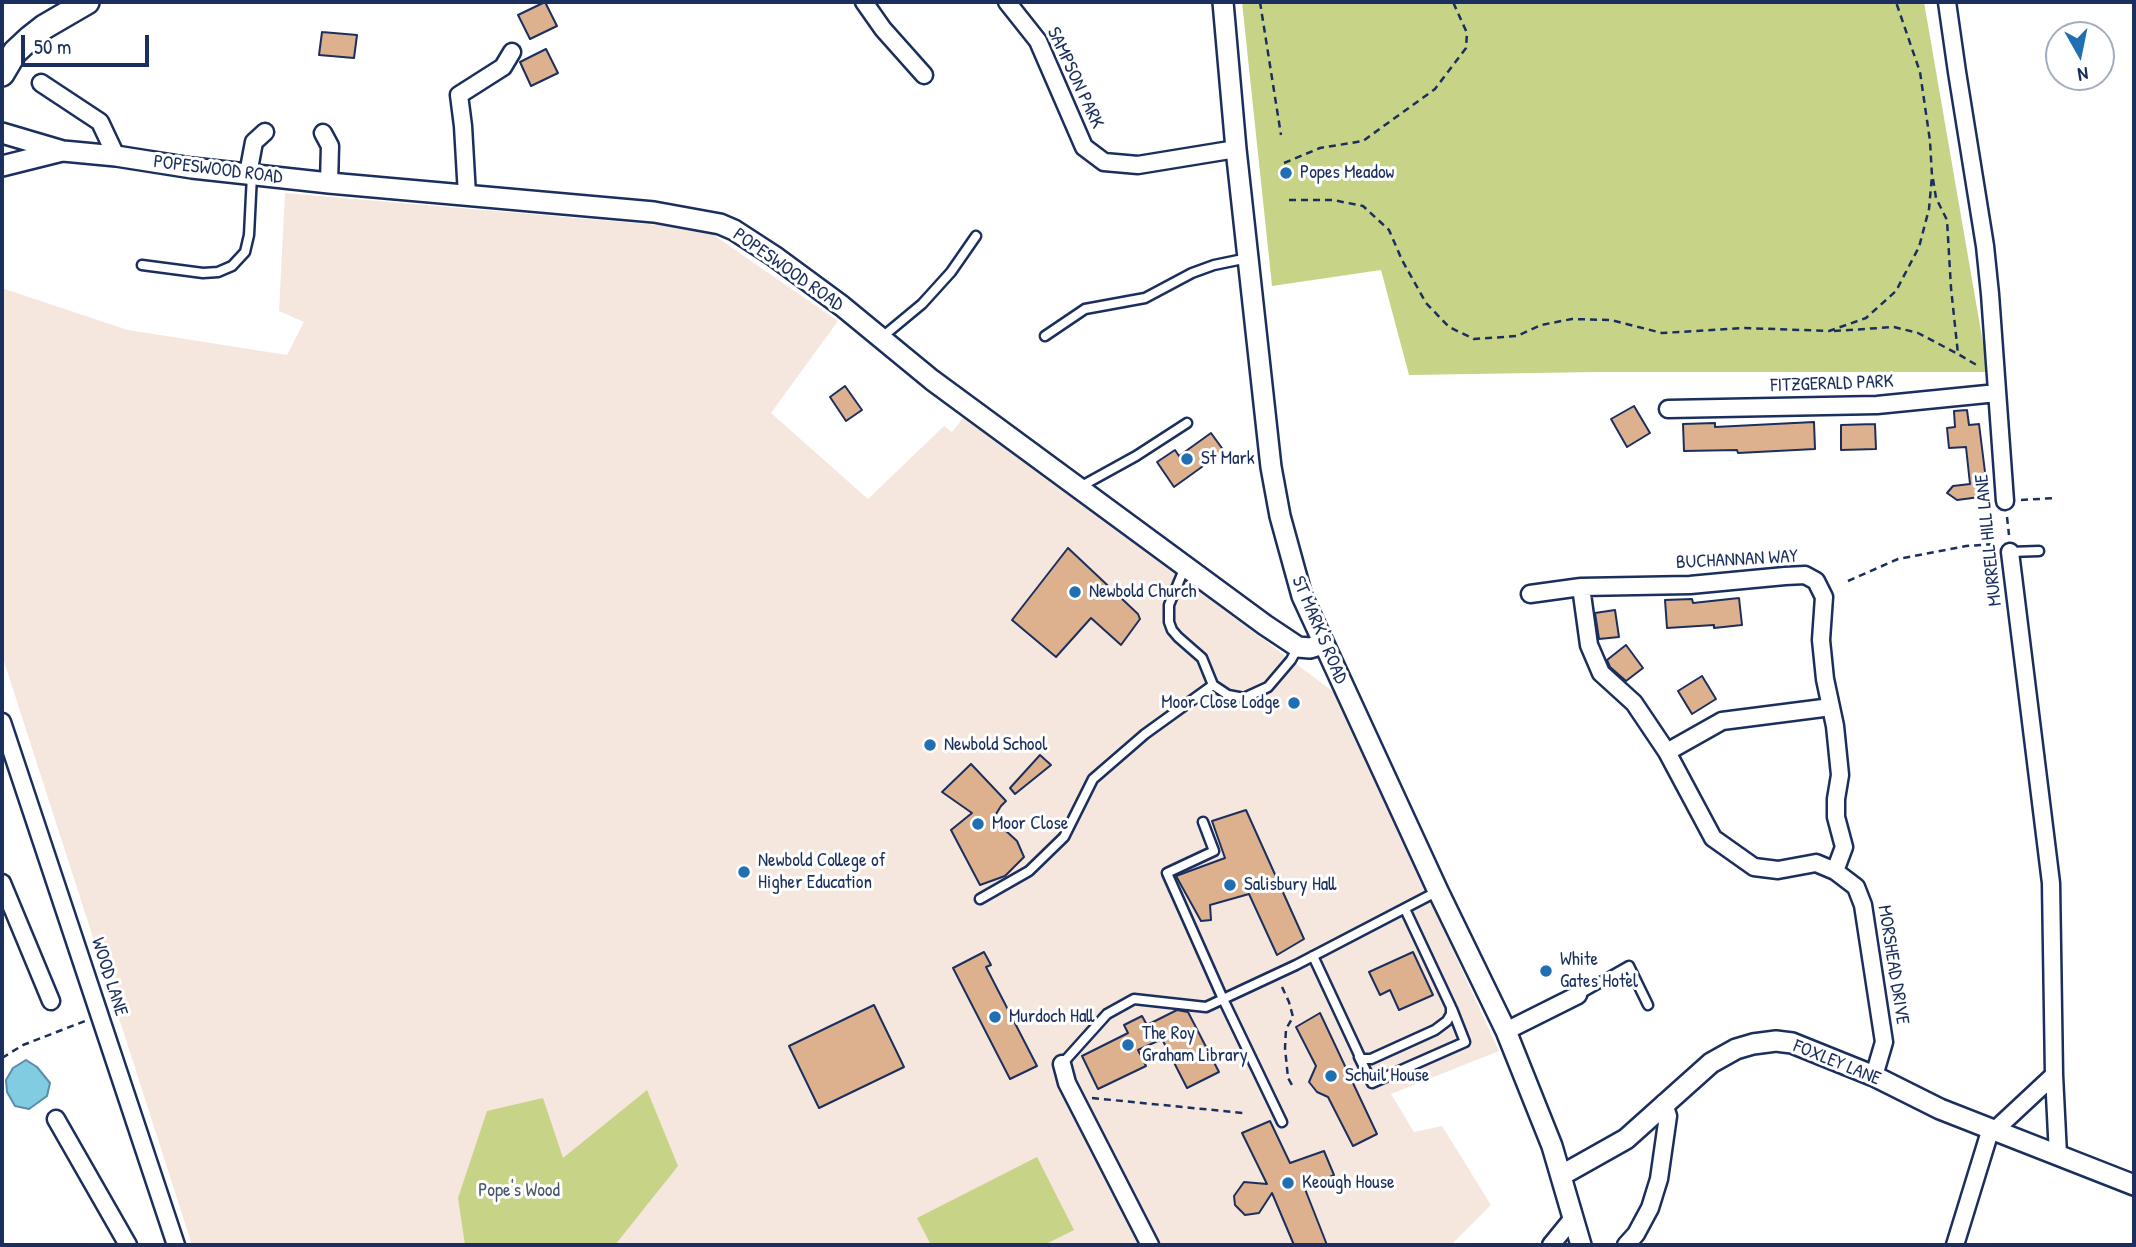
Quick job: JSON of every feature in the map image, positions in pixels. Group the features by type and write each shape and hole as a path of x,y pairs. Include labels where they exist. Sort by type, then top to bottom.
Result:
{"main road":[{"path":"2,48 19,36 44,27 88,2"},
{"path":"2,74 15,52 44,27"}],"street":[{"path":"864,2 883,29 924,75"},
{"name":"SAMPSON PARK","path":"1007,2 1038,41 1084,147 1104,162 1138,165 1236,149"},
{"name":"ST MARK'S ROAD","path":"1223,2 1236,149 1271,467 1280,516 1301,596 1506,1031 1562,1175 1581,1245"},
{"name":"MURRELL HILL LANE","path":"1947,2 1985,246 2006,501"},
{"path":"467,195 459,95 503,67 512,52"},
{"path":"41,83 100,122 116,156"},
{"path":"250,175 254,142 265,132"},
{"path":"323,132 330,146 329,183"},
{"name":"POPESWOOD ROAD","path":"2,133 63,151 192,168 654,212 720,224 774,256 842,306 932,380 1298,647"},
{"name":"POPESWOOD ROAD","path":"2,166 63,151"},
{"name":"FITZGERALD PARK","path":"1668,409 1877,405 1997,393"},
{"name":"MURRELL HILL LANE","path":"2009,547 2051,883 2054,1075 2059,1155"},
{"name":"BUCHANNAN WAY","path":"1530,594 1581,587 1703,584 1805,575 1816,581 1824,597 1821,640 1840,775 1836,817 1844,847 1835,871"},
{"path":"1581,587 1589,645 1601,673 1634,704 1667,752 1713,838 1754,867 1778,870 1816,863 1835,871"},
{"path":"1298,647 1310,648 1323,644"},
{"path":"1667,752 1722,721 1831,707"},
{"name":"WOOD LANE","path":"2,722 176,1245"},
{"name":"MORSHEAD DRIVE","path":"1835,871 1856,887 1863,905 1884,1042 1874,1076"},
{"path":"2,883 51,1001"},
{"path":"1506,1031 1578,995"},
{"name":"FOXLEY LANE","path":"1562,1175 1626,1139 1711,1063 1736,1049 1776,1041 1792,1043 1874,1076 1940,1110 2134,1185"},
{"path":"1062,1064 1072,1093 1150,1245"},
{"path":"1955,1245 1993,1129 2054,1075"},
{"path":"1626,1245 1636,1234 1650,1208 1659,1179 1668,1115 1664,1103"},
{"path":"56,1119 128,1245"},
{"path":"1551,1245 1573,1219"}],"lane":[{"path":"142,265 203,272 218,272 232,266 245,253 249,235 250,175"},
{"path":"881,338 922,304 951,272 976,236"},
{"path":"1045,336 1085,309 1145,298 1203,269 1248,258"},
{"path":"1078,488 1136,456 1187,423"},
{"path":"2009,547 2039,551"},
{"path":"1185,566 1169,605 1169,622 1178,637 1202,658 1213,685 1228,695 1244,698 1268,687 1291,660 1298,647"},
{"path":"980,899 1029,871 1064,837 1093,779 1145,734 1213,685"},
{"path":"1203,822 1214,851 1167,873 1282,1122"},
{"path":"1062,1064 1107,1014 1134,999 1206,1007 1313,956 1438,891"},
{"path":"1313,956 1373,1083 1465,1042 1405,909"},
{"path":"1578,995 1629,966 1648,1005"},
{"path":"1359,1056 1363,1060 1371,1059 1435,1030 1447,1021 1451,1007"}],"path":[{"path":"1260,2 1281,135"},
{"path":"1284,163 1320,148 1363,141 1435,89 1466,48 1467,33 1453,2"},
{"path":"1896,2 1920,72 1936,198 1948,220 1958,354"},
{"path":"1829,331 1866,317 1896,291 1919,247 1929,209 1933,176"},
{"path":"1289,200 1333,200 1363,206 1389,230 1426,303 1449,327 1474,339 1517,336 1541,325 1572,319 1611,320 1662,333 1745,328 1829,331 1894,327 1918,333 1979,366 1995,367"},
{"path":"2006,501 2055,498"},
{"name":"MURRELL HILL LANE","path":"2006,501 2009,547"},
{"path":"1848,581 1898,559 1966,546 2009,547"},
{"path":"1276,974 1293,1017 1286,1029 1284,1048 1288,1078 1292,1085"},
{"path":"2,1058 23,1045 100,1016"},
{"path":"1072,1093 1125,1102 1243,1113"}],"shaded area":[{"name":"Newbold College of Higher Education","path":"285,193 705,229 838,321 771,413 868,499 944,426 952,432 965,416 1335,693 1499,1051 1391,1094 1414,1132 1442,1126 1491,1205 1451,1245 192,1245 2,655 2,288 128,330 287,355 304,322 279,311"}],"green space":[{"path":"1242,2 1924,2 1988,372 1409,375 1381,270 1272,286"},
{"name":"Pope's Wood","path":"647,1090 678,1166 615,1245 465,1245 458,1198 487,1111 543,1098 563,1158"},
{"path":"1037,1157 1074,1230 1044,1245 931,1245 917,1218"}],"water":[{"path":"26,1060 37,1067 50,1083 47,1096 29,1109 15,1106 7,1092 6,1080 13,1068"}],"building":[{"path":"545,2 557,26 530,39 518,15"},
{"path":"322,32 357,35 354,58 319,55"},
{"path":"546,49 558,73 531,86 520,62"},
{"path":"845,386 862,410 846,421 830,397"},
{"path":"1634,406 1650,433 1627,447 1611,419"},
{"path":"1967,410 1969,425 1979,424 1988,496 1957,500 1947,493 1953,486 1970,484 1966,447 1949,448 1947,428 1955,427 1954,411"},
{"path":"1814,422 1815,449 1738,453 1737,450 1684,451 1683,424 1715,423 1715,427"},
{"path":"1875,424 1876,449 1841,450 1841,425"},
{"name":"St Mark","path":"1211,433 1224,451 1174,487 1157,462 1175,450 1179,456"},
{"name":"Newbold Church","path":"1068,548 1138,614 1140,619 1121,645 1091,618 1056,657 1012,620"},
{"path":"1739,598 1742,625 1667,628 1665,600 1692,599 1693,603"},
{"path":"1615,610 1619,637 1599,639 1595,613"},
{"path":"1626,645 1643,668 1626,681 1610,667 1607,660"},
{"path":"1702,676 1716,699 1692,714 1678,691"},
{"path":"1040,755 1051,765 1015,794 1010,788"},
{"name":"Moor Close","path":"971,764 1006,801 993,819 1017,841 1024,857 1005,876 980,885 951,830 972,813 942,792"},
{"name":"Salisbury Hall","path":"1246,810 1304,939 1277,955 1249,894 1210,905 1211,920 1201,921 1176,876 1225,858 1212,821"},
{"name":"Murdoch Hall","path":"984,952 991,965 986,967 1037,1066 1010,1079 953,968"},
{"path":"1413,952 1433,995 1399,1010 1390,990 1380,995 1369,972"},
{"path":"874,1005 904,1067 819,1108 789,1046"},
{"name":"The Roy Graham Library","path":"1177,1010 1188,1012 1219,1072 1187,1088 1162,1039 1138,1050 1146,1066 1098,1089 1082,1056 1128,1033 1124,1025 1142,1016 1147,1025"},
{"name":"Schuil House","path":"1320,1013 1377,1134 1353,1146 1328,1097 1317,1092 1309,1082 1316,1066 1296,1027"},
{"name":"Keough House","path":"1270,1121 1290,1163 1324,1151 1334,1175 1305,1189 1327,1245 1294,1245 1272,1193 1259,1213 1245,1215 1235,1205 1234,1196 1244,1182 1267,1184 1242,1133"}],"place":[{"name":"Popes Meadow","path":"1286,173"},
{"name":"St Mark","path":"1187,459"},
{"name":"Newbold Church","path":"1075,592"},
{"name":"Moor Close Lodge","path":"1294,703"},
{"name":"Newbold School","path":"930,745"},
{"name":"Moor Close","path":"978,824"},
{"name":"Newbold College of Higher Education","path":"744,872"},
{"name":"Salisbury Hall","path":"1230,885"},
{"name":"White Gates Hotel","path":"1546,971"},
{"name":"Murdoch Hall","path":"995,1017"},
{"name":"The Roy Graham Library","path":"1128,1045"},
{"name":"Schuil House","path":"1331,1076"},
{"name":"Keough House","path":"1288,1183"}]}
